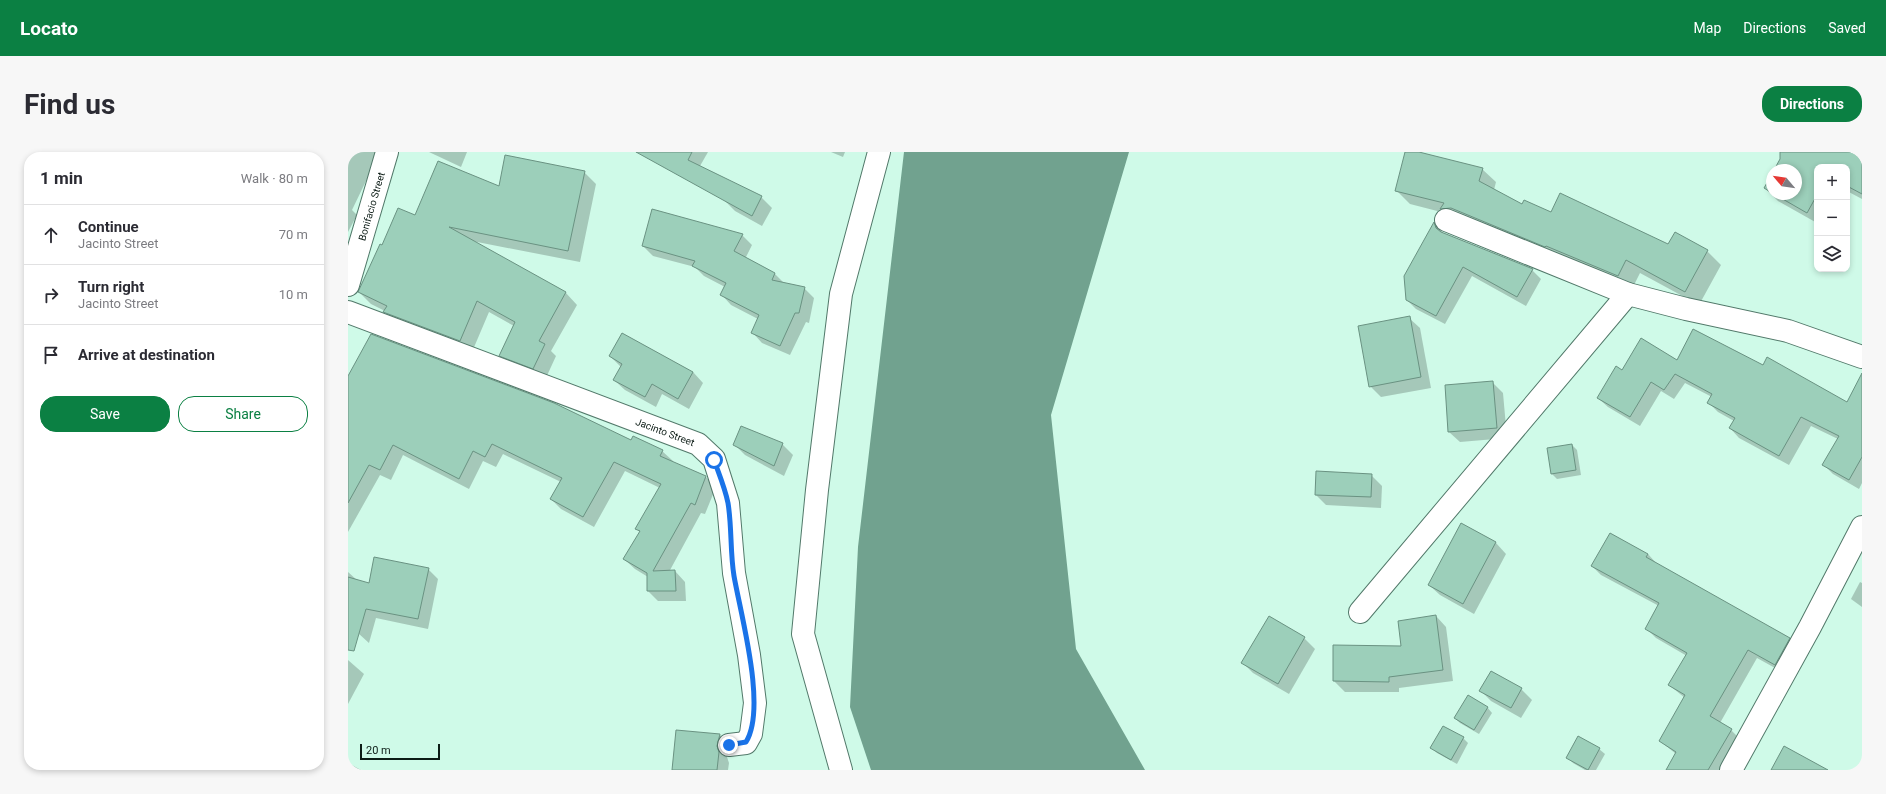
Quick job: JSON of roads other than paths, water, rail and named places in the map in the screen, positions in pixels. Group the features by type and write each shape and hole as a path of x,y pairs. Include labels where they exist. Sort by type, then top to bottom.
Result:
{"street":[{"name":"Bonifacio Street","path":"348,284 387,152"},
{"path":"841,770 803,634 841,294 879,152"},
{"path":"1446,220 1628,294 1686,309 1788,330 1862,358"},
{"path":"1360,612 1628,294"},
{"name":"Jacinto Street","path":"348,312 698,444 714,460 728,503 734,573 749,655 755,703 751,734 746,742 729,745"},
{"path":"1731,770 1810,627 1862,527"}]}
